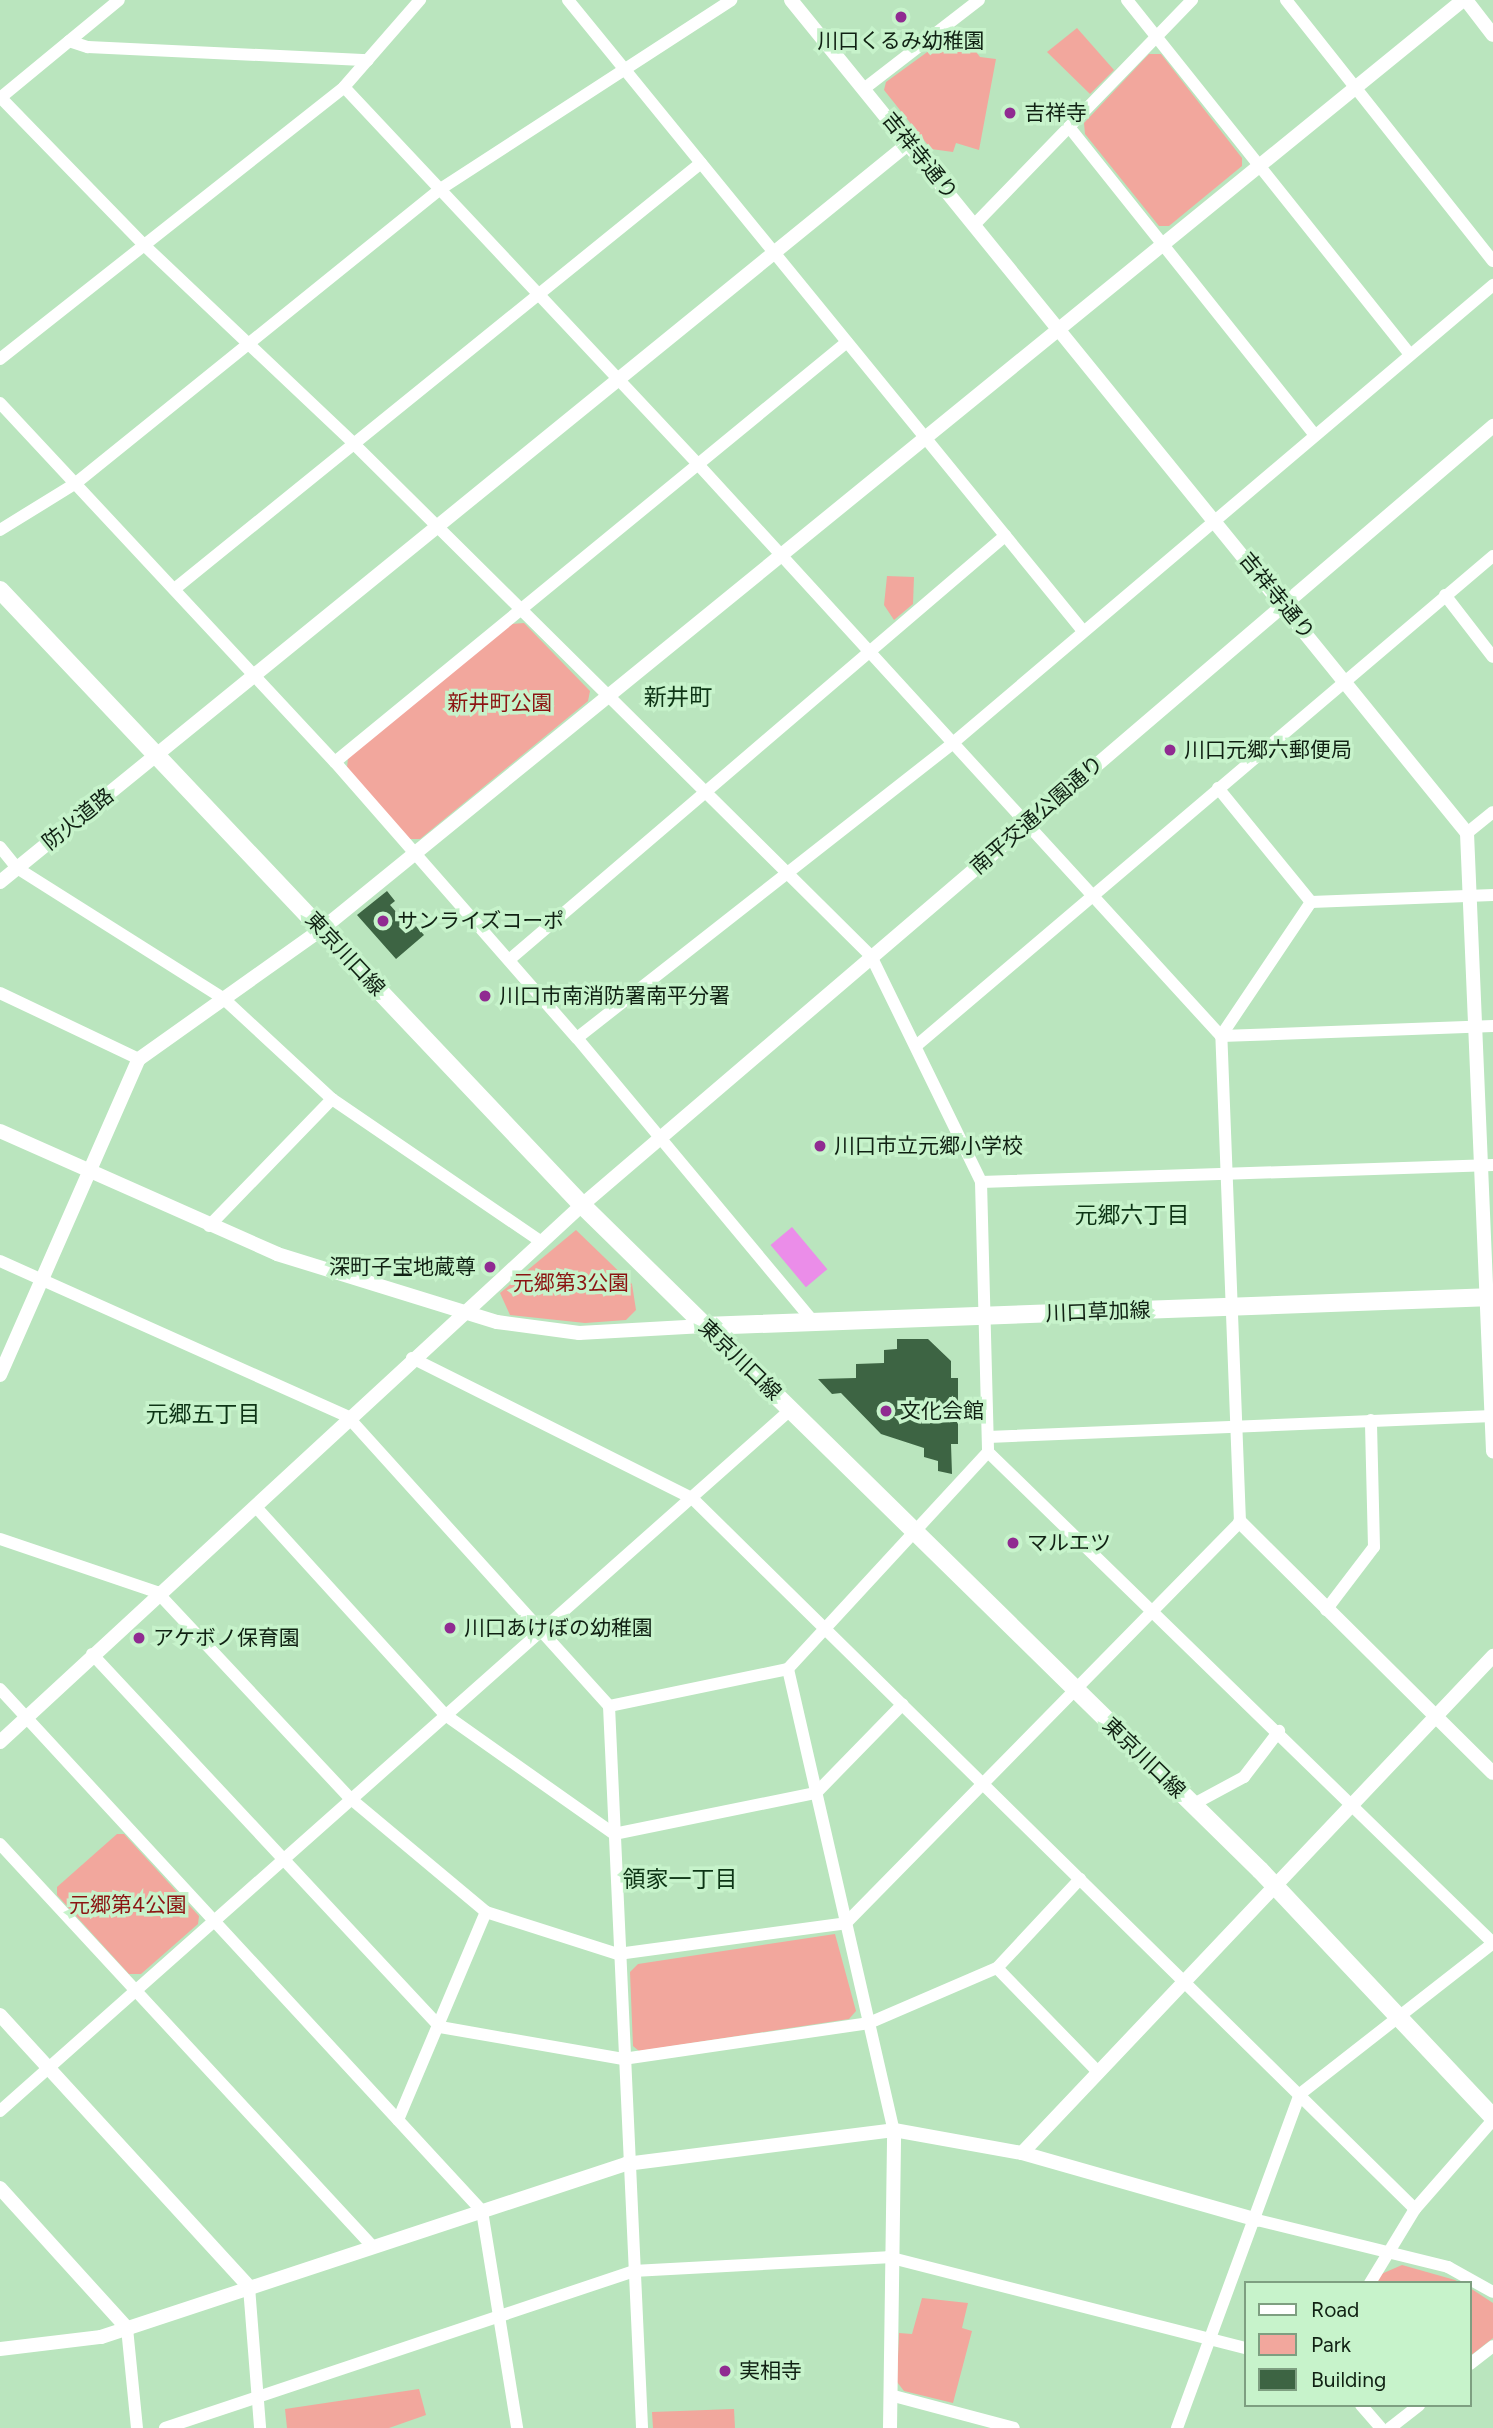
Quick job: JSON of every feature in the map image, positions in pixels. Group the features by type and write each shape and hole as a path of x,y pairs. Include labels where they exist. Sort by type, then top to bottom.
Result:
{"main road":[{"name":"東京川口線","path":"0,590 582,1205 1275,1885 1493,2118"},
{"name":"川口草加線","path":"704,1326 1490,1297"}],"street":[{"path":"119,0 0,97 144,245 352,442 435,529 519,609 607,699 707,792 871,956 981,1182 988,1452 916,1534 788,1669 609,1706"},
{"path":"0,359 344,87 420,0"},
{"path":"568,0 1083,631"},
{"path":"0,530 76,483 442,188 731,0"},
{"name":"吉祥寺通り","path":"791,0 1346,680 1467,833"},
{"path":"1127,0 1410,354"},
{"path":"975,224 1192,0"},
{"path":"1286,0 1493,261"},
{"path":"0,1375 139,1059 322,929 413,852 607,699 1058,326 1464,0 1493,35"},
{"path":"865,88 976,1"},
{"path":"69,41 88,47 368,60"},
{"path":"344,87 442,188 696,462 778,557 866,653 954,742 1025,824 1220,1037"},
{"path":"1069,127 1315,435"},
{"name":"防火道路","path":"0,882 909,143"},
{"path":"177,587 352,442 701,163"},
{"path":"577,1038 954,742 1213,519 1493,285"},
{"path":"335,762 696,462 847,342"},
{"path":"0,403 177,587 335,762 577,1038 814,1322"},
{"name":"南平交通公園通り","path":"0,1742 412,1358 660,1136 1493,426"},
{"path":"509,960 1005,536"},
{"path":"916,1046 1493,556"},
{"path":"1445,595 1493,656"},
{"path":"1218,788 1311,902"},
{"path":"1493,813 1467,833 1473,896 1477,1026 1487,1165 1493,1451"},
{"path":"0,847 17,868 224,999 332,1099 542,1242"},
{"path":"1311,902 1493,895"},
{"path":"1311,902 1220,1037 1240,1522 1434,1718 1493,1773"},
{"path":"0,993 139,1059"},
{"path":"1220,1037 1493,1026"},
{"path":"209,1226 332,1099"},
{"path":"0,1131 209,1226 289,1258 464,1312 568,1332 704,1326"},
{"path":"981,1182 1226,1177 1487,1165"},
{"path":"0,1261 348,1417 609,1706 626,2164 642,2428"},
{"path":"412,1358 692,1498 1185,1979 1415,2209"},
{"path":"0,2111 444,1714 543,1632 790,1410"},
{"path":"988,1437 1492,1416"},
{"path":"1326,1610 1374,1547 1371,1420"},
{"path":"988,1452 1354,1803 1493,1943 1300,2094 1257,2220 1209,2338 1177,2428"},
{"path":"255,1506 444,1714 614,1834 816,1793 903,1704"},
{"path":"0,1539 158,1592 351,1799 486,1912 618,1954 846,1923 982,1781 1240,1522"},
{"path":"92,1654 440,2027 623,2059 869,2023 997,1968 1080,1879"},
{"path":"1022,2153 1493,1656"},
{"path":"788,1669 894,2130 888,2257 890,2428"},
{"path":"0,1689 482,2211 517,2428"},
{"path":"1192,1805 1244,1777 1279,1731"},
{"path":"0,1844 373,2247"},
{"path":"398,2120 440,2027 486,1912"},
{"path":"997,1968 1098,2071"},
{"path":"0,2015 249,2287 260,2428"},
{"path":"1371,2281 1386,2250 1415,2209 1493,2118"},
{"path":"0,2349 84,2341 626,2164 894,2130 1022,2153 1257,2220 1386,2250 1448,2267 1493,2292"},
{"path":"0,2188 127,2328 137,2428"},
{"path":"165,2428 633,2271 888,2257 1244,2347"},
{"path":"1472,2362 1493,2346"},
{"path":"890,2395 1014,2428"},
{"path":"1364,2407 1381,2428"},
{"path":"1390,2428 1416,2407"}],"green space":[{"path":"1077,28 1114,70 1090,94 1047,52"},
{"path":"959,29 980,57 996,59 979,150 956,143 953,152 931,149 884,90 886,82"},
{"path":"1149,54 1161,54 1242,158 1242,166 1169,226 1159,226 1085,134 1084,123"},
{"path":"887,576 914,577 913,604 894,620 884,605"},
{"name":"新井町公園","path":"524,623 590,691 588,701 420,839 408,839 347,768 348,758 511,624"},
{"name":"元郷第3公園","path":"576,1230 632,1284 636,1310 626,1320 585,1323 510,1315 500,1293"},
{"name":"元郷第4公園","path":"117,1834 124,1834 199,1916 198,1924 141,1974 129,1974 57,1895 57,1887"},
{"path":"835,1934 856,2011 849,2019 639,2051 633,2046 630,1972 638,1964"},
{"path":"1402,2265 1457,2281 1377,2281 1379,2275"},
{"path":"1472,2289 1493,2303 1493,2338 1472,2354"},
{"path":"922,2298 968,2303 962,2328 972,2331 953,2403 904,2391 897,2382 899,2333 912,2334"},
{"path":"419,2389 426,2415 389,2428 287,2428 285,2409"},
{"path":"734,2409 735,2428 653,2428 652,2412"}],"shaded area":[{"path":"792,1227 827,1269 806,1287 771,1245"}],"building":[{"name":"サンライズコーポ","path":"387,891 395,901 390,905 412,930 416,926 424,935 396,959 357,915"},
{"name":"文化会館","path":"897,1339 928,1339 951,1361 951,1378 958,1378 958,1444 951,1444 952,1474 938,1471 938,1461 924,1457 924,1448 881,1434 841,1393 832,1394 818,1379 856,1378 856,1364 884,1363 884,1350 897,1349"}],"place":[{"name":"川口くるみ幼稚園","path":"901,17"},
{"name":"吉祥寺","path":"1010,113"},
{"name":"川口元郷六郵便局","path":"1170,750"},
{"name":"サンライズコーポ","path":"383,921"},
{"name":"川口市南消防署南平分署","path":"485,996"},
{"name":"川口市立元郷小学校","path":"820,1146"},
{"name":"深町子宝地蔵尊","path":"490,1267"},
{"name":"文化会館","path":"886,1411"},
{"name":"マルエツ","path":"1013,1543"},
{"name":"川口あけぼの幼稚園","path":"450,1628"},
{"name":"アケボノ保育園","path":"139,1638"},
{"name":"実相寺","path":"725,2371"}],"district":[{"name":"新井町","path":"678,697"},
{"name":"元郷六丁目","path":"1132,1215"},
{"name":"元郷五丁目","path":"203,1414"},
{"name":"領家一丁目","path":"680,1879"}]}
